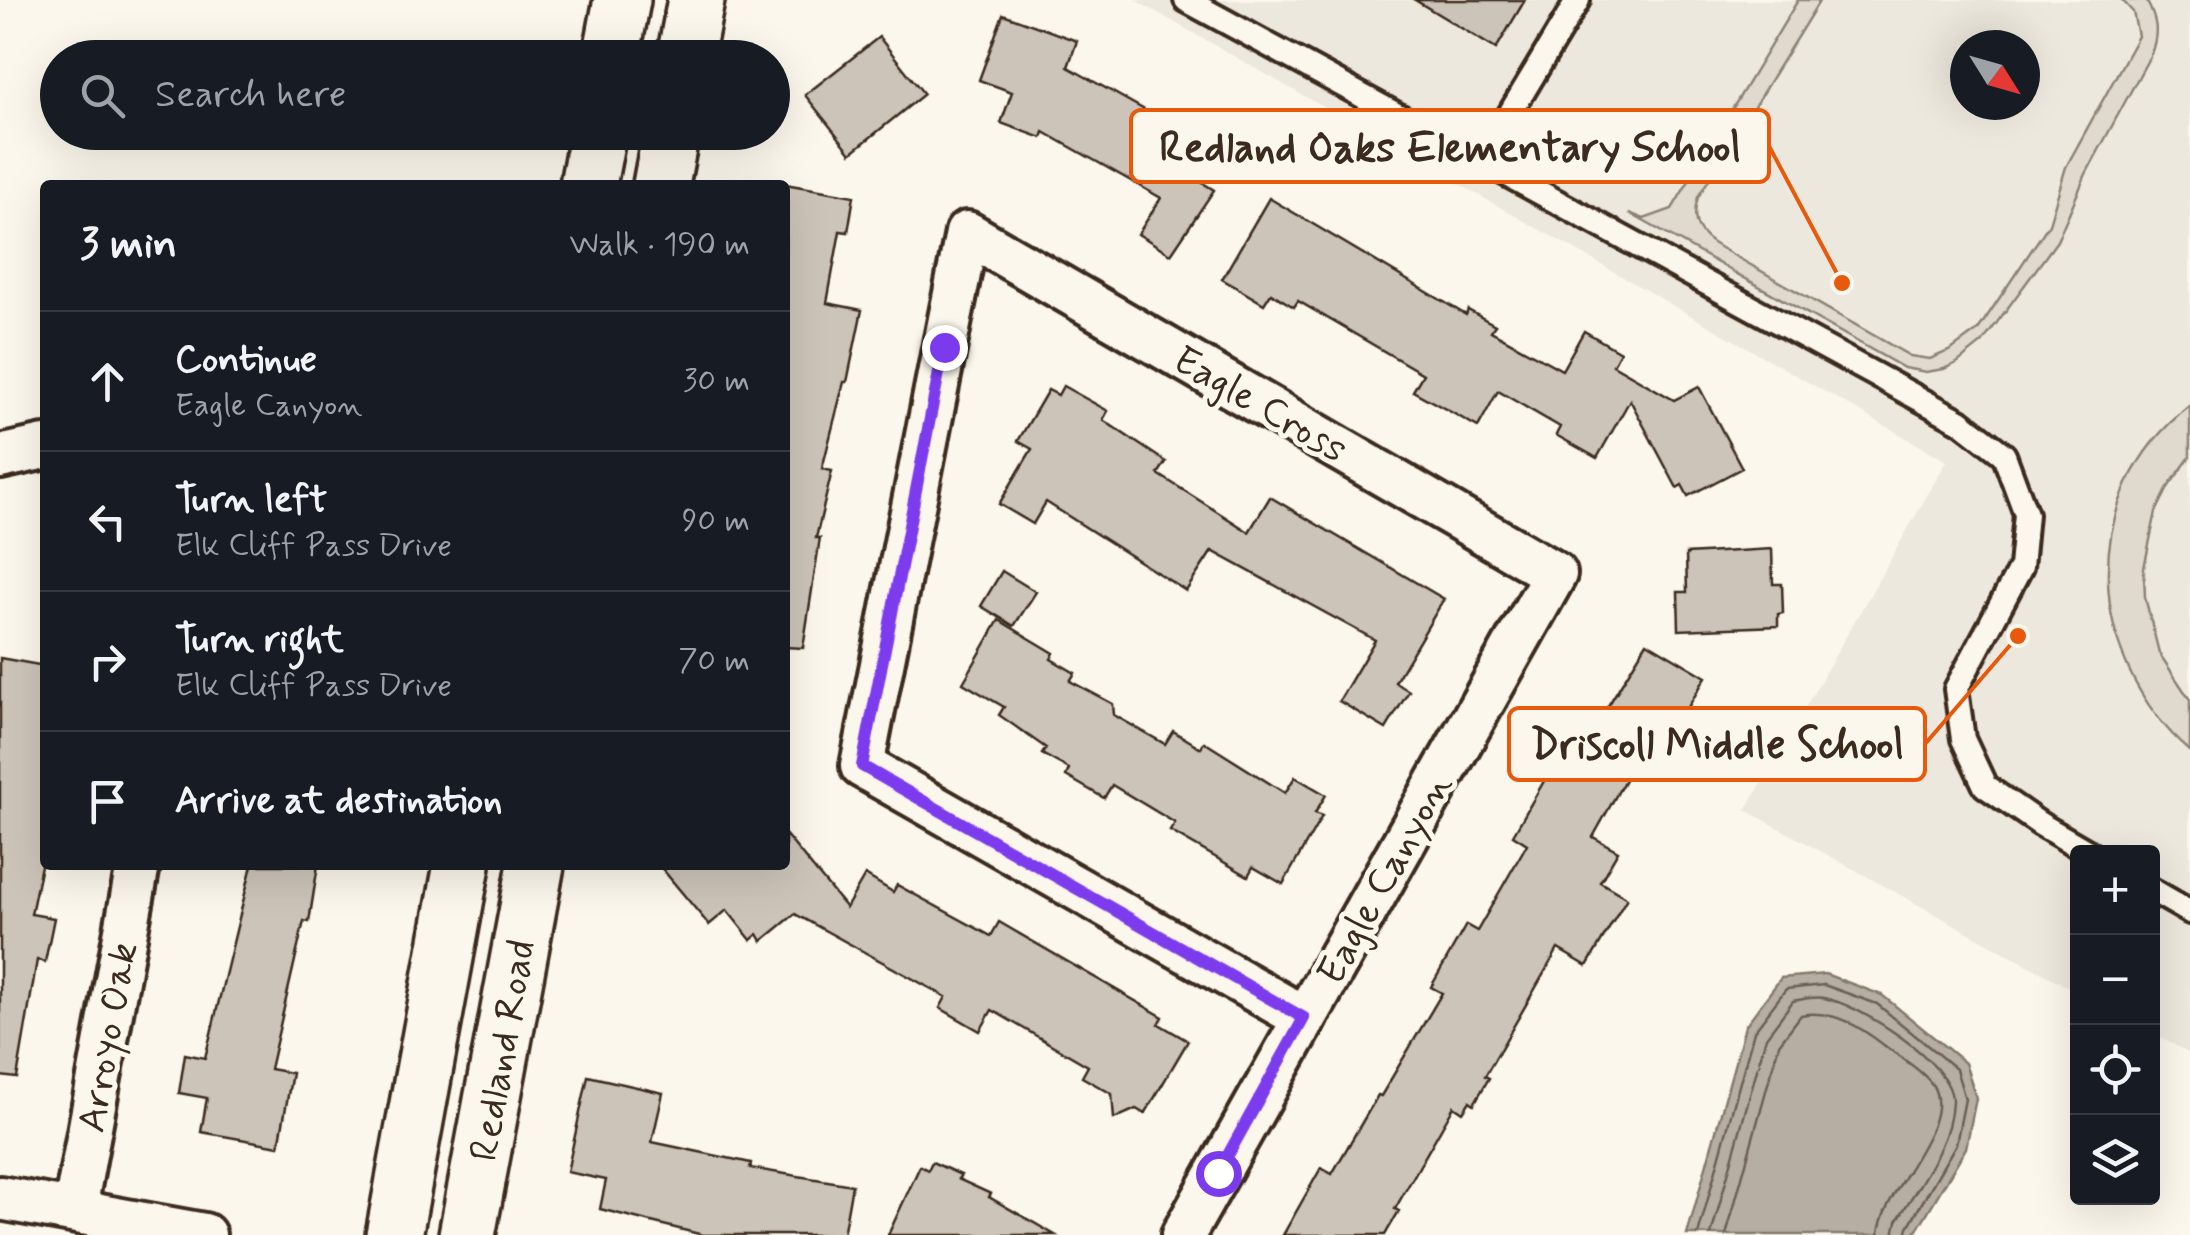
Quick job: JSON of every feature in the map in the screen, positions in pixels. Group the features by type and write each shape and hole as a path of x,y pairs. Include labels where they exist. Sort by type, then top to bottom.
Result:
{"main road":[{"path":"615,40 622,0"},
{"path":"688,40 696,0"},
{"path":"589,180 595,150"},
{"path":"663,180 668,150"},
{"name":"Redland Road","path":"394,1235 461,870"},
{"name":"Redland Road","path":"467,1235 535,870"}],"street":[{"name":"Eagle Cross","path":"1304,1018 862,766 967,233 1555,574"},
{"path":"0,458 40,448"},
{"name":"Eagle Canyon","path":"1184,1235 1555,574"},
{"name":"Arroyo Oak","path":"75,1210 137,870"},
{"path":"0,1198 204,1235"}],"lane":[{"path":"1186,0 1960,421 2004,455 2026,514 2021,567 1956,689 1963,738 1985,786 2076,845"},
{"path":"1481,162 1578,0"},
{"path":"2160,895 2190,912"}],"shaded area":[{"path":"1135,0 2190,0 2190,1054 2160,1037 2160,845 2070,845 2070,988 1746,810 1947,461"},
{"path":"1798,0 1820,0 1698,197 1698,228 1713,243 1910,356 1930,359 1951,350 1978,330 2049,224 2066,167 2138,36 2133,12 2122,0 2146,0 2153,14 2156,33 2151,54 2086,174 2057,241 1982,343 1944,369 1926,372 1904,368 1629,213 1644,219 1672,209"},
{"path":"2190,406 2190,457 2156,512 2144,568 2145,597 2159,653 2190,700 2190,751 2155,714 2130,672 2114,626 2108,578 2112,530 2127,484 2153,442"}],"water":[{"path":"1825,974 1882,995 1965,1063 1976,1098 1966,1148 1914,1235 1687,1235 1745,1026 1781,978"}],"building":[{"path":"1415,0 1525,0 1496,49"},
{"path":"1003,14 1077,41 1068,67 1173,126 1156,154 1214,190 1171,254 1138,234 1161,198 1044,132 1042,138 1001,123 1012,92 979,80"},
{"path":"879,37 924,94 851,153 805,95"},
{"path":"790,185 854,196 848,232 840,231 827,303 862,310 847,382 822,469 832,471 816,538 820,538 803,648 790,647"},
{"path":"1269,198 1466,315 1468,310 1495,325 1491,331 1562,370 1584,331 1620,352 1613,365 1674,400 1699,387 1742,468 1688,496 1682,485 1677,488 1630,400 1597,458 1556,435 1560,427 1498,391 1478,427 1413,391 1423,374 1298,301 1294,307 1271,293 1264,304 1222,279"},
{"path":"1063,386 1108,411 1103,420 1166,462 1158,474 1249,532 1270,497 1444,599 1395,682 1409,691 1386,729 1339,701 1375,640 1212,551 1186,591 1046,502 1033,524 999,504 1032,449 1018,441 1048,390 1058,395"},
{"path":"1772,549 1773,584 1782,584 1783,613 1778,614 1778,626 1679,630 1678,592 1687,592 1686,554"},
{"path":"1002,571 1036,592 1014,626 981,606"},
{"path":"999,620 1054,653 1051,659 1075,673 1070,681 1113,704 1114,715 1165,744 1173,731 1201,748 1204,742 1285,793 1295,777 1326,795 1315,813 1322,816 1283,884 1253,867 1248,876 1170,831 1175,823 1112,785 1104,798 1066,776 1069,769 1042,754 1046,748 999,715 1004,707 963,683"},
{"path":"1647,642 1706,677 1668,741 1652,731 1593,837 1618,851 1600,882 1627,898 1587,966 1558,949 1485,1076 1489,1078 1474,1104 1470,1101 1463,1112 1454,1106 1395,1209 1399,1211 1385,1235 1283,1235 1321,1168 1332,1174 1378,1095 1381,1096 1442,993 1431,987 1466,925 1477,931 1527,844 1513,835 1544,781 1538,778 1557,743 1563,747 1581,715 1597,724"},
{"path":"0,658 40,665 40,870 31,914 54,918 45,962 37,960 17,1078 0,1076"},
{"path":"790,840 846,908 865,875 893,892 897,885 991,936 999,922 1163,1017 1159,1024 1188,1041 1145,1114 1136,1109 1114,1119 1112,1094 1082,1077 1088,1066 992,1010 980,1031 940,1008 946,997 795,914 762,941 758,934 751,940 727,910 709,925 663,870 790,870"},
{"path":"251,870 317,870 309,922 304,921 270,1069 292,1073 279,1146 201,1132 207,1098 179,1093 185,1054 205,1058"},
{"path":"588,1076 663,1093 652,1142 751,1163 750,1168 852,1185 843,1235 703,1235 600,1209 606,1180 567,1172"},
{"path":"932,1162 961,1175 958,1179 991,1194 989,1197 1055,1235 888,1235 920,1166 928,1170"}],"place":[{"name":"Redland Oaks Elementary School","path":"1842,283"},
{"name":"Driscoll Middle School","path":"2018,636"}],"route":[{"path":"944,347 862,766 1304,1018 1218,1173"}]}
